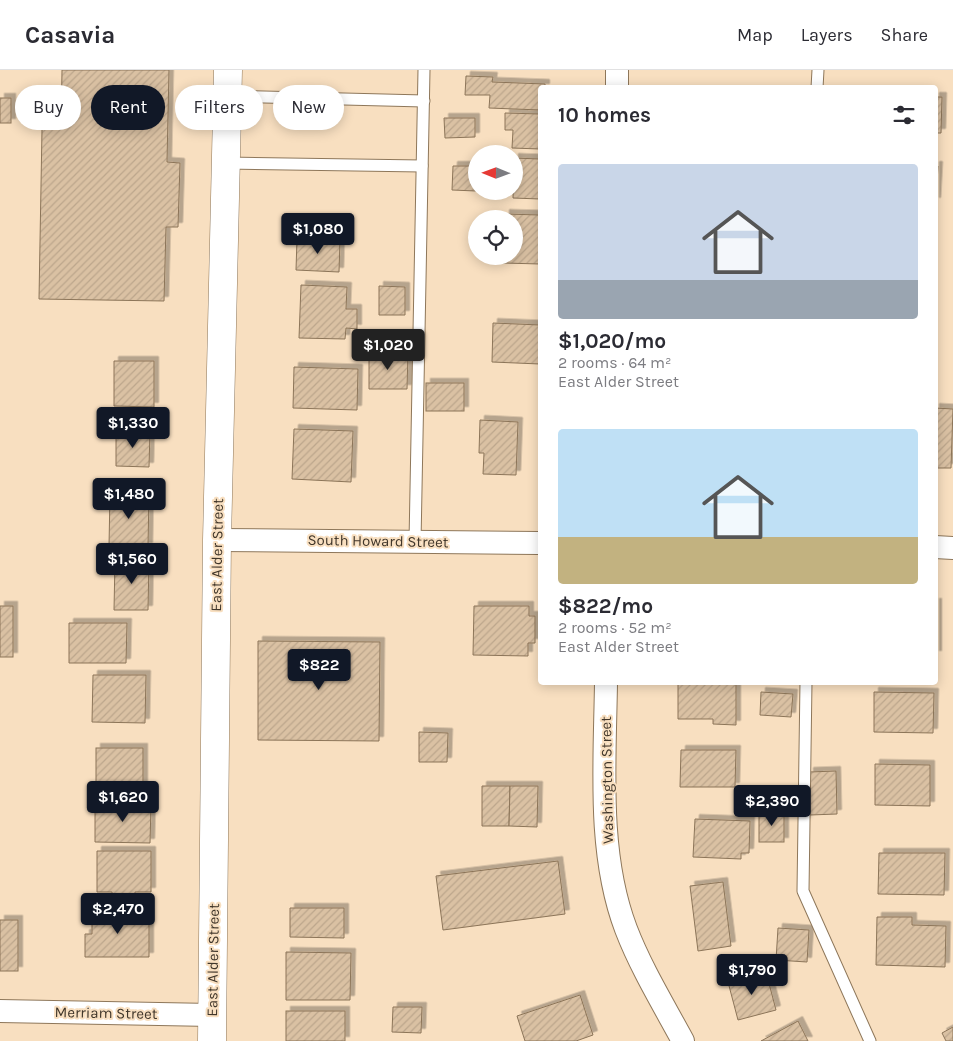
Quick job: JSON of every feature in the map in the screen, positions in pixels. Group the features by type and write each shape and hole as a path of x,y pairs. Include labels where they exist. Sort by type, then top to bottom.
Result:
{"main road":[{"name":"East Alder Street","path":"212,1028 217,540 228,83"}],"street":[{"path":"617,70 617,85"},
{"name":"South Howard Street","path":"217,540 538,543"},
{"path":"938,547 953,548"},
{"name":"Washington Street","path":"606,685 605,815 609,858 616,895 625,927 638,958 683,1041"},
{"name":"Merriam Street","path":"0,1011 212,1028"}],"lane":[{"path":"415,542 424,70"},
{"path":"817,85 818,70"},
{"path":"228,83 424,101"},
{"path":"226,163 422,166"},
{"path":"806,685 804,891 870,1041"}],"building":[{"path":"62,70 169,70 167,162 180,163 178,227 166,227 164,301 39,299 42,130 81,130 81,85 62,85"},
{"path":"466,76 493,77 492,82 545,84 538,85 538,110 489,108 490,95 465,95"},
{"path":"938,97 942,97 941,133 938,133"},
{"path":"0,98 11,98 11,123 0,123"},
{"path":"505,113 538,114 538,149 523,148 523,145 512,145 513,130 505,130"},
{"path":"444,118 475,118 475,137 445,138"},
{"path":"523,158 538,159 538,199 523,198"},
{"path":"453,166 468,166 468,191 452,190"},
{"path":"523,215 538,215 538,264 523,264"},
{"path":"297,239 340,240 339,272 296,270"},
{"path":"301,285 347,287 346,309 357,309 357,329 346,328 345,339 299,338"},
{"path":"379,286 405,287 405,315 379,315"},
{"path":"493,323 538,325 538,364 492,362"},
{"path":"369,353 408,353 407,389 369,389"},
{"path":"114,361 154,361 154,407 114,406"},
{"path":"294,367 358,369 357,410 293,408"},
{"path":"426,383 464,383 464,411 426,411"},
{"path":"938,408 953,409 951,468 938,468"},
{"path":"480,420 518,422 516,475 483,474 484,453 479,453"},
{"path":"294,429 353,431 351,482 292,479"},
{"path":"116,431 150,431 149,467 116,466"},
{"path":"110,494 149,494 148,547 109,546"},
{"path":"115,560 149,560 148,610 114,610"},
{"path":"0,606 13,606 13,657 0,657"},
{"path":"474,606 529,606 529,616 535,616 535,643 528,643 528,656 473,655"},
{"path":"69,623 127,623 126,663 69,663"},
{"path":"258,641 380,642 379,741 258,740"},
{"path":"93,675 146,675 145,723 92,722"},
{"path":"678,685 736,685 736,725 713,724 713,719 678,719"},
{"path":"761,692 793,694 791,717 760,715"},
{"path":"874,692 934,693 933,733 874,732"},
{"path":"419,732 448,733 447,762 419,762"},
{"path":"96,748 143,748 143,788 96,788"},
{"path":"681,750 736,750 735,787 680,787"},
{"path":"875,764 930,765 930,806 875,805"},
{"path":"836,771 837,814 810,815 809,772"},
{"path":"482,786 510,786 509,826 482,826"},
{"path":"510,786 538,786 537,827 509,826"},
{"path":"95,804 151,805 150,843 95,842"},
{"path":"759,812 784,812 784,842 759,842"},
{"path":"695,819 750,821 749,853 741,853 741,859 693,857"},
{"path":"97,851 151,851 151,892 135,892 135,896 112,896 112,892 97,892"},
{"path":"879,853 945,853 944,895 878,894"},
{"path":"558,861 565,914 443,930 436,876"},
{"path":"723,882 731,946 698,951 690,886"},
{"path":"290,908 344,908 344,938 290,937"},
{"path":"92,912 149,913 149,957 85,957 85,934 92,934"},
{"path":"877,917 912,917 912,925 946,926 945,967 876,965"},
{"path":"0,920 18,920 18,971 0,971"},
{"path":"778,928 809,930 807,962 776,960"},
{"path":"286,952 351,953 350,1000 286,1000"},
{"path":"766,972 776,1010 738,1020 728,982"},
{"path":"580,995 593,1035 576,1041 525,1041 517,1016"},
{"path":"393,1007 422,1007 421,1033 392,1032"},
{"path":"286,1011 345,1011 345,1041 286,1041"},
{"path":"798,1021 808,1041 761,1041"},
{"path":"953,1027 953,1041 946,1041 942,1033"}]}
